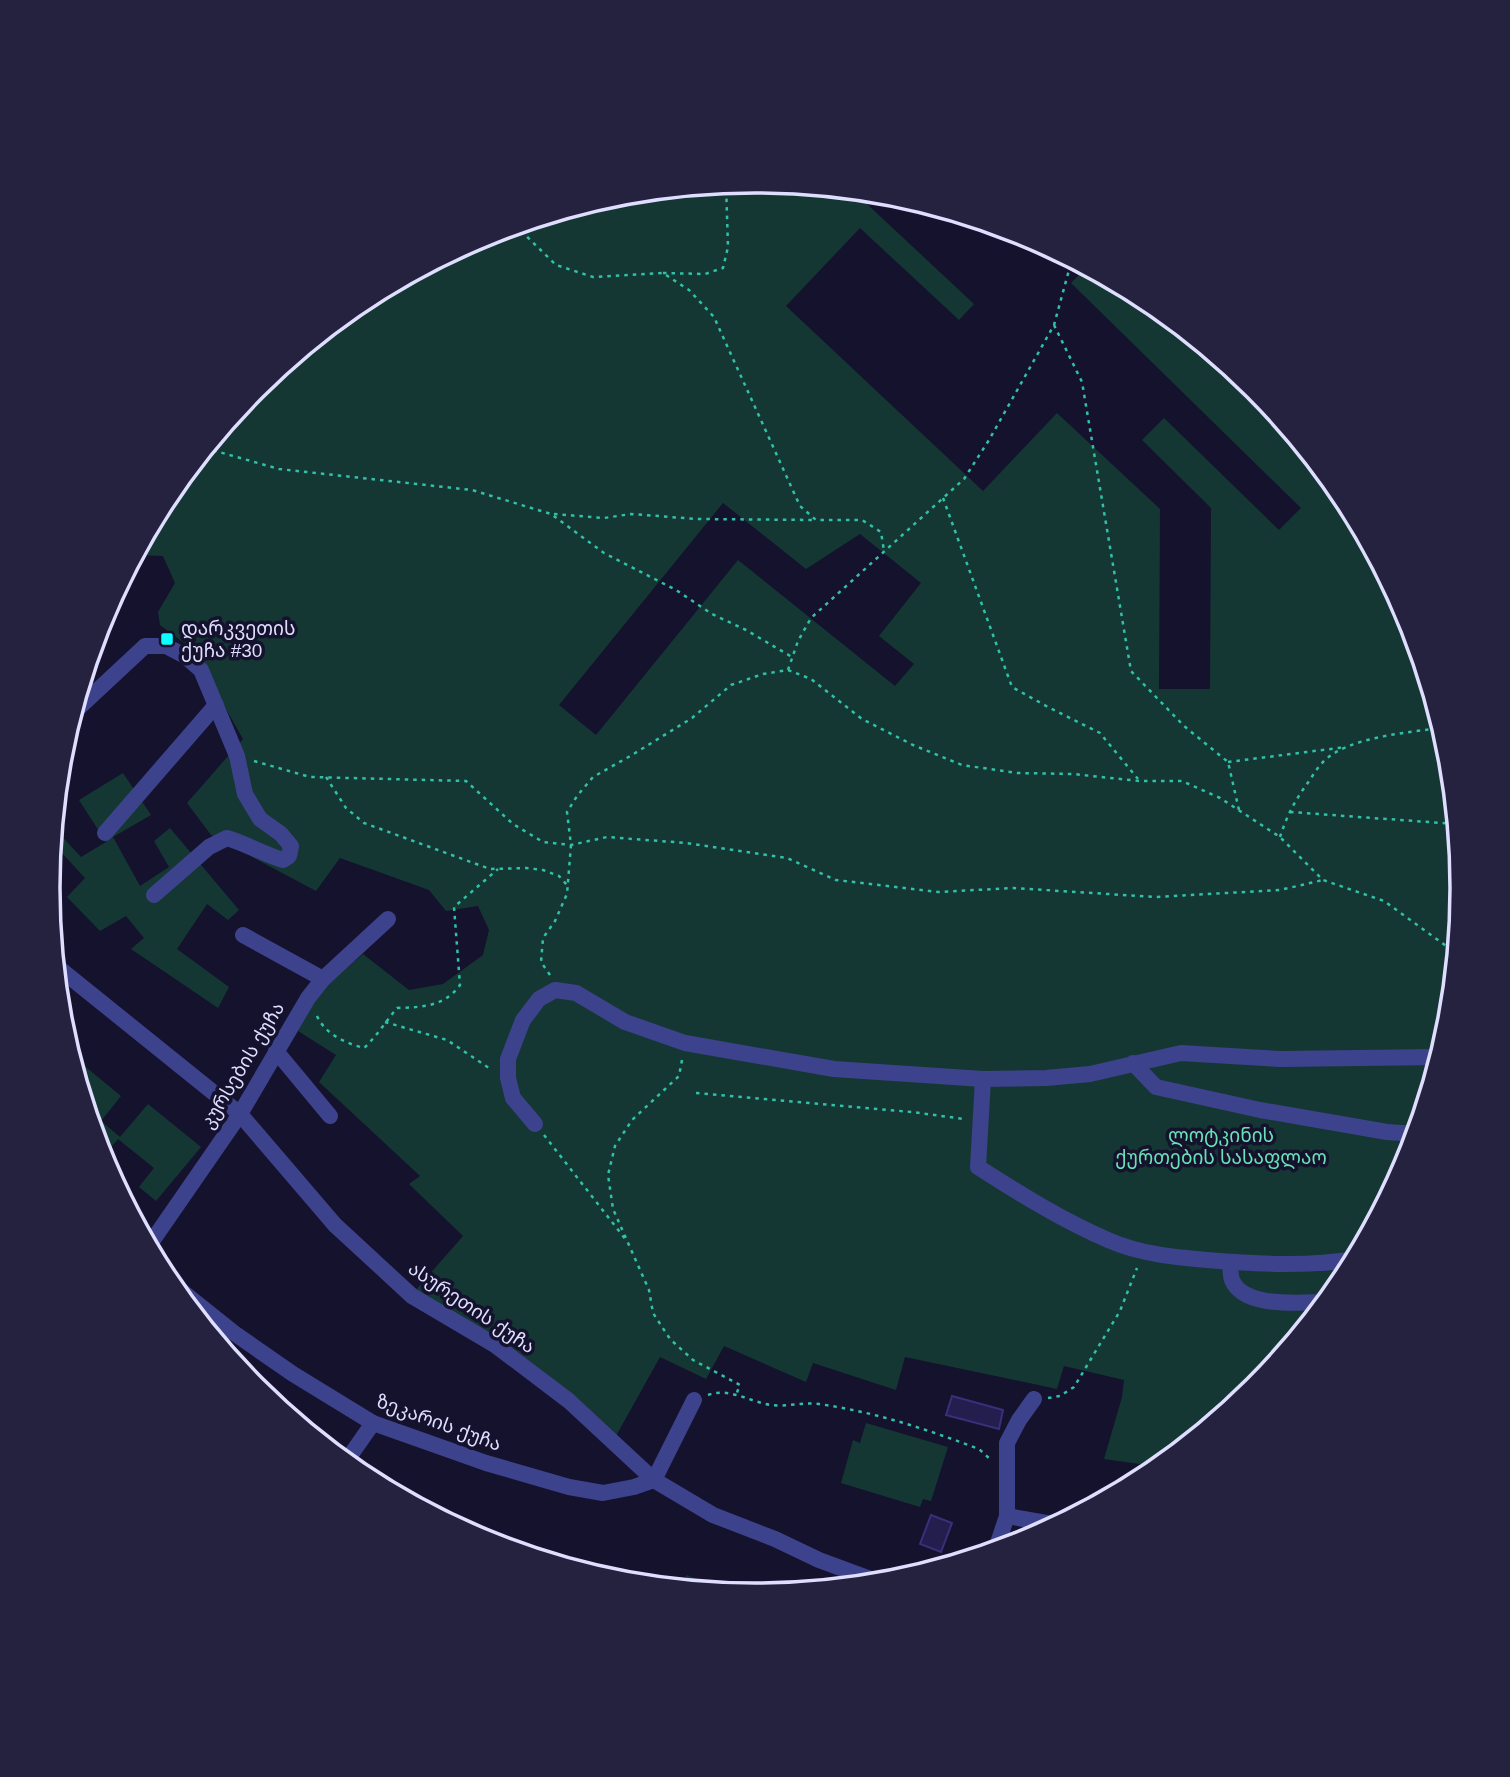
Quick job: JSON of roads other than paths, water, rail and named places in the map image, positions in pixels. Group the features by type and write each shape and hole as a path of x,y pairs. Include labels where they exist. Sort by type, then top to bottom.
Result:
{"street":[{"path":"84,703 145,646 166,646 185,656 201,670 237,756 245,794 260,819 281,834 291,846 289,856 283,860 227,838 209,847 154,894"},
{"path":"105,834 216,705"},
{"name":"კურსების ქუჩა","path":"154,1238 240,1114 308,998 323,979 388,919"},
{"path":"243,935 323,979"},
{"name":"ასურეთის ქუჩა","path":"64,973 240,1114 335,1225 412,1296 495,1345 569,1401 654,1480 713,1514 862,1576"},
{"path":"535,1124 513,1098 508,1078 508,1059 523,1020 538,999 555,990 576,993 625,1022 685,1043 834,1069 983,1079 1046,1078 1090,1074 1181,1053 1280,1059 1430,1057"},
{"path":"276,1052 330,1116"},
{"path":"1133,1063 1156,1087 1260,1110 1406,1133"},
{"path":"983,1079 978,1167 1043,1208 1110,1241 1178,1259 1286,1265 1342,1260"},
{"path":"1230,1263 1232,1279 1239,1289 1254,1299 1314,1302"},
{"name":"ზეკარის ქუჩა","path":"197,1303 293,1374 373,1423 486,1463 569,1487 603,1493 654,1480"},
{"path":"999,1539 1007,1516 1007,1443 1018,1420 1034,1399"},
{"path":"654,1480 694,1400"},
{"path":"351,1454 373,1423"},
{"path":"1007,1516 1041,1522"}],"place":[{"name":"დარკვეთის ქუჩა #30","path":"167,639"}],"park label":[{"name":"ლოტკინის ქურთების სასაფლაო","path":"1221,1146"}]}
